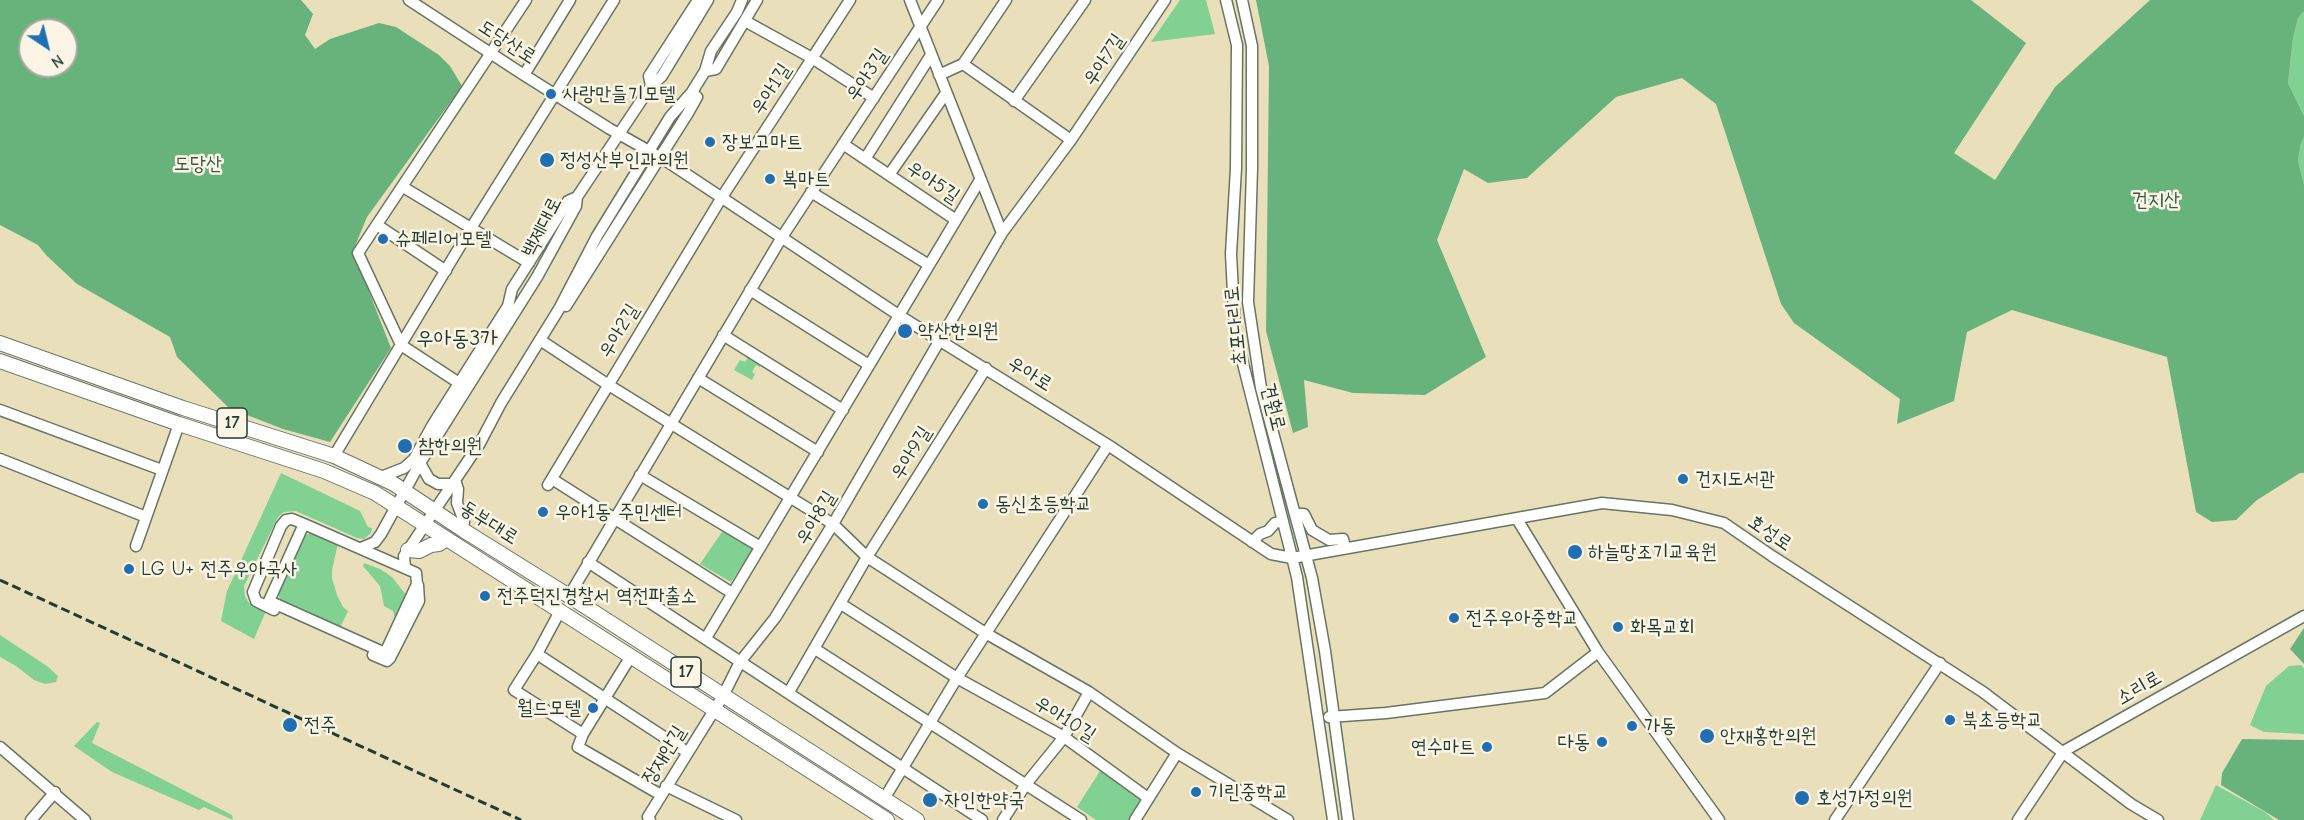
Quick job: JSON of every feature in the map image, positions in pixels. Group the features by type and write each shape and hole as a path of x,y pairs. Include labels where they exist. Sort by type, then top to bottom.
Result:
{"main road":[{"name":"동부대로","path":"0,343 183,408 334,456 381,477 917,820"},
{"name":"동부대로","path":"1,363 324,471 369,490 887,820"},
{"path":"408,550 419,551 446,539"}],"street":[{"name":"도당산로","path":"409,0 524,75 654,154"},
{"path":"459,382 401,345 358,253 526,0"},
{"path":"524,75 570,0"},
{"name":"백제대로","path":"651,86 649,76 698,0"},
{"name":"백제대로","path":"361,548 375,542 448,417 543,267 576,206 577,197 651,86 662,76 708,0"},
{"path":"405,567 404,556 480,443 559,309 565,309 654,154 688,113 697,97 692,92 705,71 711,51 737,12 742,0"},
{"path":"705,71 716,69 757,0"},
{"name":"우아1길","path":"722,197 850,0"},
{"path":"910,0 1002,233"},
{"name":"우아3길","path":"569,596 782,237 938,0"},
{"path":"939,75 963,64 1006,0"},
{"path":"1014,100 1085,0"},
{"name":"우아7길","path":"942,340 1002,233 1071,140 1165,0"},
{"name":"견훤로","path":"1226,0 1237,45 1236,168 1231,254 1235,332 1292,558 1319,718 1333,820"},
{"name":"초포다리로","path":"1242,0 1252,46 1252,168 1248,302 1261,388 1307,555 1325,651 1348,820"},
{"path":"334,456 471,228 613,1"},
{"path":"746,21 812,58 874,98"},
{"path":"865,159 932,55"},
{"path":"963,64 1071,140"},
{"path":"843,144 889,175 945,93"},
{"name":"우아로","path":"654,154 900,316 1108,445 1252,542 1271,554 1292,558"},
{"name":"우아5길","path":"889,175 956,220"},
{"name":"우아5길","path":"706,638 980,180"},
{"path":"403,187 529,264"},
{"path":"811,192 929,265"},
{"path":"491,332 507,324 512,289 568,201 577,197"},
{"name":"우아2길","path":"614,519 550,482 607,384 722,197"},
{"path":"377,225 446,271"},
{"path":"750,290 869,365"},
{"path":"381,477 404,468 414,459 459,382 508,306"},
{"path":"723,335 843,410"},
{"path":"540,340 833,524 867,557"},
{"name":"우아8길","path":"714,710 740,662 775,618 833,524 942,340"},
{"name":"우아9길","path":"789,692 867,557 986,368"},
{"path":"698,378 818,452"},
{"path":"432,426 448,417 449,400"},
{"path":"0,410 162,470"},
{"path":"136,546 179,424"},
{"path":"884,799 957,678 1108,445"},
{"path":"0,459 146,517"},
{"path":"420,463 429,479 438,484 453,482"},
{"path":"640,475 759,546"},
{"path":"453,482 458,489 457,503 464,520 463,530"},
{"name":"호성로","path":"1292,558 1602,503 1672,510 1724,523 1983,692 2064,751 2131,804 2158,820"},
{"path":"1296,514 1304,514 1312,530 1329,540 1343,539 1345,547"},
{"path":"292,519 361,548 416,573 419,601 387,661 256,601 253,592 281,526 286,520 292,519"},
{"path":"614,519 732,592"},
{"path":"1517,519 1598,652 1719,820"},
{"path":"1252,542 1275,523 1283,522"},
{"path":"304,524 269,601 385,653 417,584"},
{"name":"우아10길","path":"867,557 987,634 1089,692 1177,753 1288,820"},
{"path":"588,562 982,820"},
{"name":"우아10길","path":"841,604 957,678 1064,737 1149,798"},
{"path":"560,611 514,690 583,734"},
{"name":"소리로","path":"2018,820 2064,751 2304,616"},
{"path":"815,649 878,687 1081,820"},
{"path":"1319,718 1386,713 1545,693 1598,652"},
{"path":"537,654 687,752"},
{"path":"631,656 583,734 578,747 663,790 736,820"},
{"path":"1835,820 1940,663"},
{"path":"1003,820 1026,784 1064,737 1089,692"},
{"name":"장재안길","path":"650,820 648,817 663,790 714,710"},
{"path":"0,747 85,820"},
{"path":"1135,820 1177,753"},
{"path":"31,820 55,792"}],"green space":[{"name":"도당산","path":"0,0 301,0 313,14 305,35 315,49 330,39 379,23 396,27 439,55 450,66 462,86 367,217 353,251 391,348 330,442 283,429 229,408 177,357 170,337 77,284 38,245 0,225"},
{"path":"1180,0 1206,0 1215,34 1151,42"},
{"name":"건지산","path":"1256,0 1971,0 2026,43 1954,153 1995,180 2055,87 2150,0 2304,0 2304,11 2298,18 2293,38 2288,83 2304,116 2304,137 2298,160 2304,185 2304,473 2300,473 2257,500 2236,520 2212,522 2196,512 2167,357 2012,310 1967,332 1954,401 1897,424 1900,399 1794,323 1781,304 1716,104 1682,78 1616,97 1527,178 1488,183 1464,169 1437,240 1486,357 1425,395 1353,393 1304,380 1308,427 1293,433 1266,331 1269,66"},
{"path":"2304,11 2304,116 2288,83 2293,38 2298,18"},
{"path":"2304,137 2304,185 2298,160"},
{"path":"748,357 761,365 760,367 756,365 752,372 755,374 752,380 734,370 740,360 745,362"},
{"path":"281,473 360,511 368,527 372,528 371,533 364,539 296,511 284,512 278,517 244,586 245,597 249,603 266,611 254,639 221,621 227,591"},
{"path":"724,529 754,548 731,582 700,564"},
{"path":"312,532 338,543 332,578 337,595 343,607 348,611 339,630 280,600 278,593 306,535"},
{"path":"364,563 392,577 406,595 396,623 393,611 384,606 380,586 363,566"},
{"path":"2304,628 2304,664 2290,649"},
{"path":"0,635 47,666 58,676 56,682 45,684 34,680 0,657"},
{"path":"2301,665 2304,668 2304,734 2264,732 2250,725 2266,686 2289,666"},
{"path":"97,722 100,723 92,743 232,815 233,820 204,807 199,810 112,772 74,746"},
{"path":"2242,739 2304,740 2304,820 2279,820 2221,785 2222,773"},
{"path":"1100,771 1145,800 1132,820 1096,820 1077,807"},
{"path":"2216,785 2265,812 2274,820 2200,820"}],"railway":[{"path":"0,580 521,820"}],"place":[{"name":"사랑만들기모텔","path":"551,94"},
{"name":"장보고마트","path":"710,142"},
{"name":"정성산부인과의원","path":"547,160"},
{"name":"복마트","path":"770,179"},
{"name":"슈페리어모텔","path":"383,239"},
{"name":"약산한의원","path":"905,331"},
{"name":"참한의원","path":"405,446"},
{"name":"건지도서관","path":"1683,479"},
{"name":"동신초등학교","path":"983,504"},
{"name":"우아1동 주민센터","path":"543,512"},
{"name":"하늘땅조기교육원","path":"1575,552"},
{"name":"LG U+ 전주우아국사","path":"129,569"},
{"name":"전주덕진경찰서 역전파출소","path":"485,596"},
{"name":"전주우아중학교","path":"1454,618"},
{"name":"화목교회","path":"1618,627"},
{"name":"월드모텔","path":"593,708"},
{"name":"북초등학교","path":"1950,720"},
{"name":"전주","path":"290,725"},
{"name":"가동","path":"1632,726"},
{"name":"안재홍한의원","path":"1707,736"},
{"name":"다동","path":"1602,742"},
{"name":"연수마트","path":"1487,747"},
{"name":"기린중학교","path":"1196,792"},
{"name":"호성가정의원","path":"1802,798"},
{"name":"자인한약국","path":"930,800"}],"district":[{"name":"우아동3가","path":"457,339"}]}
